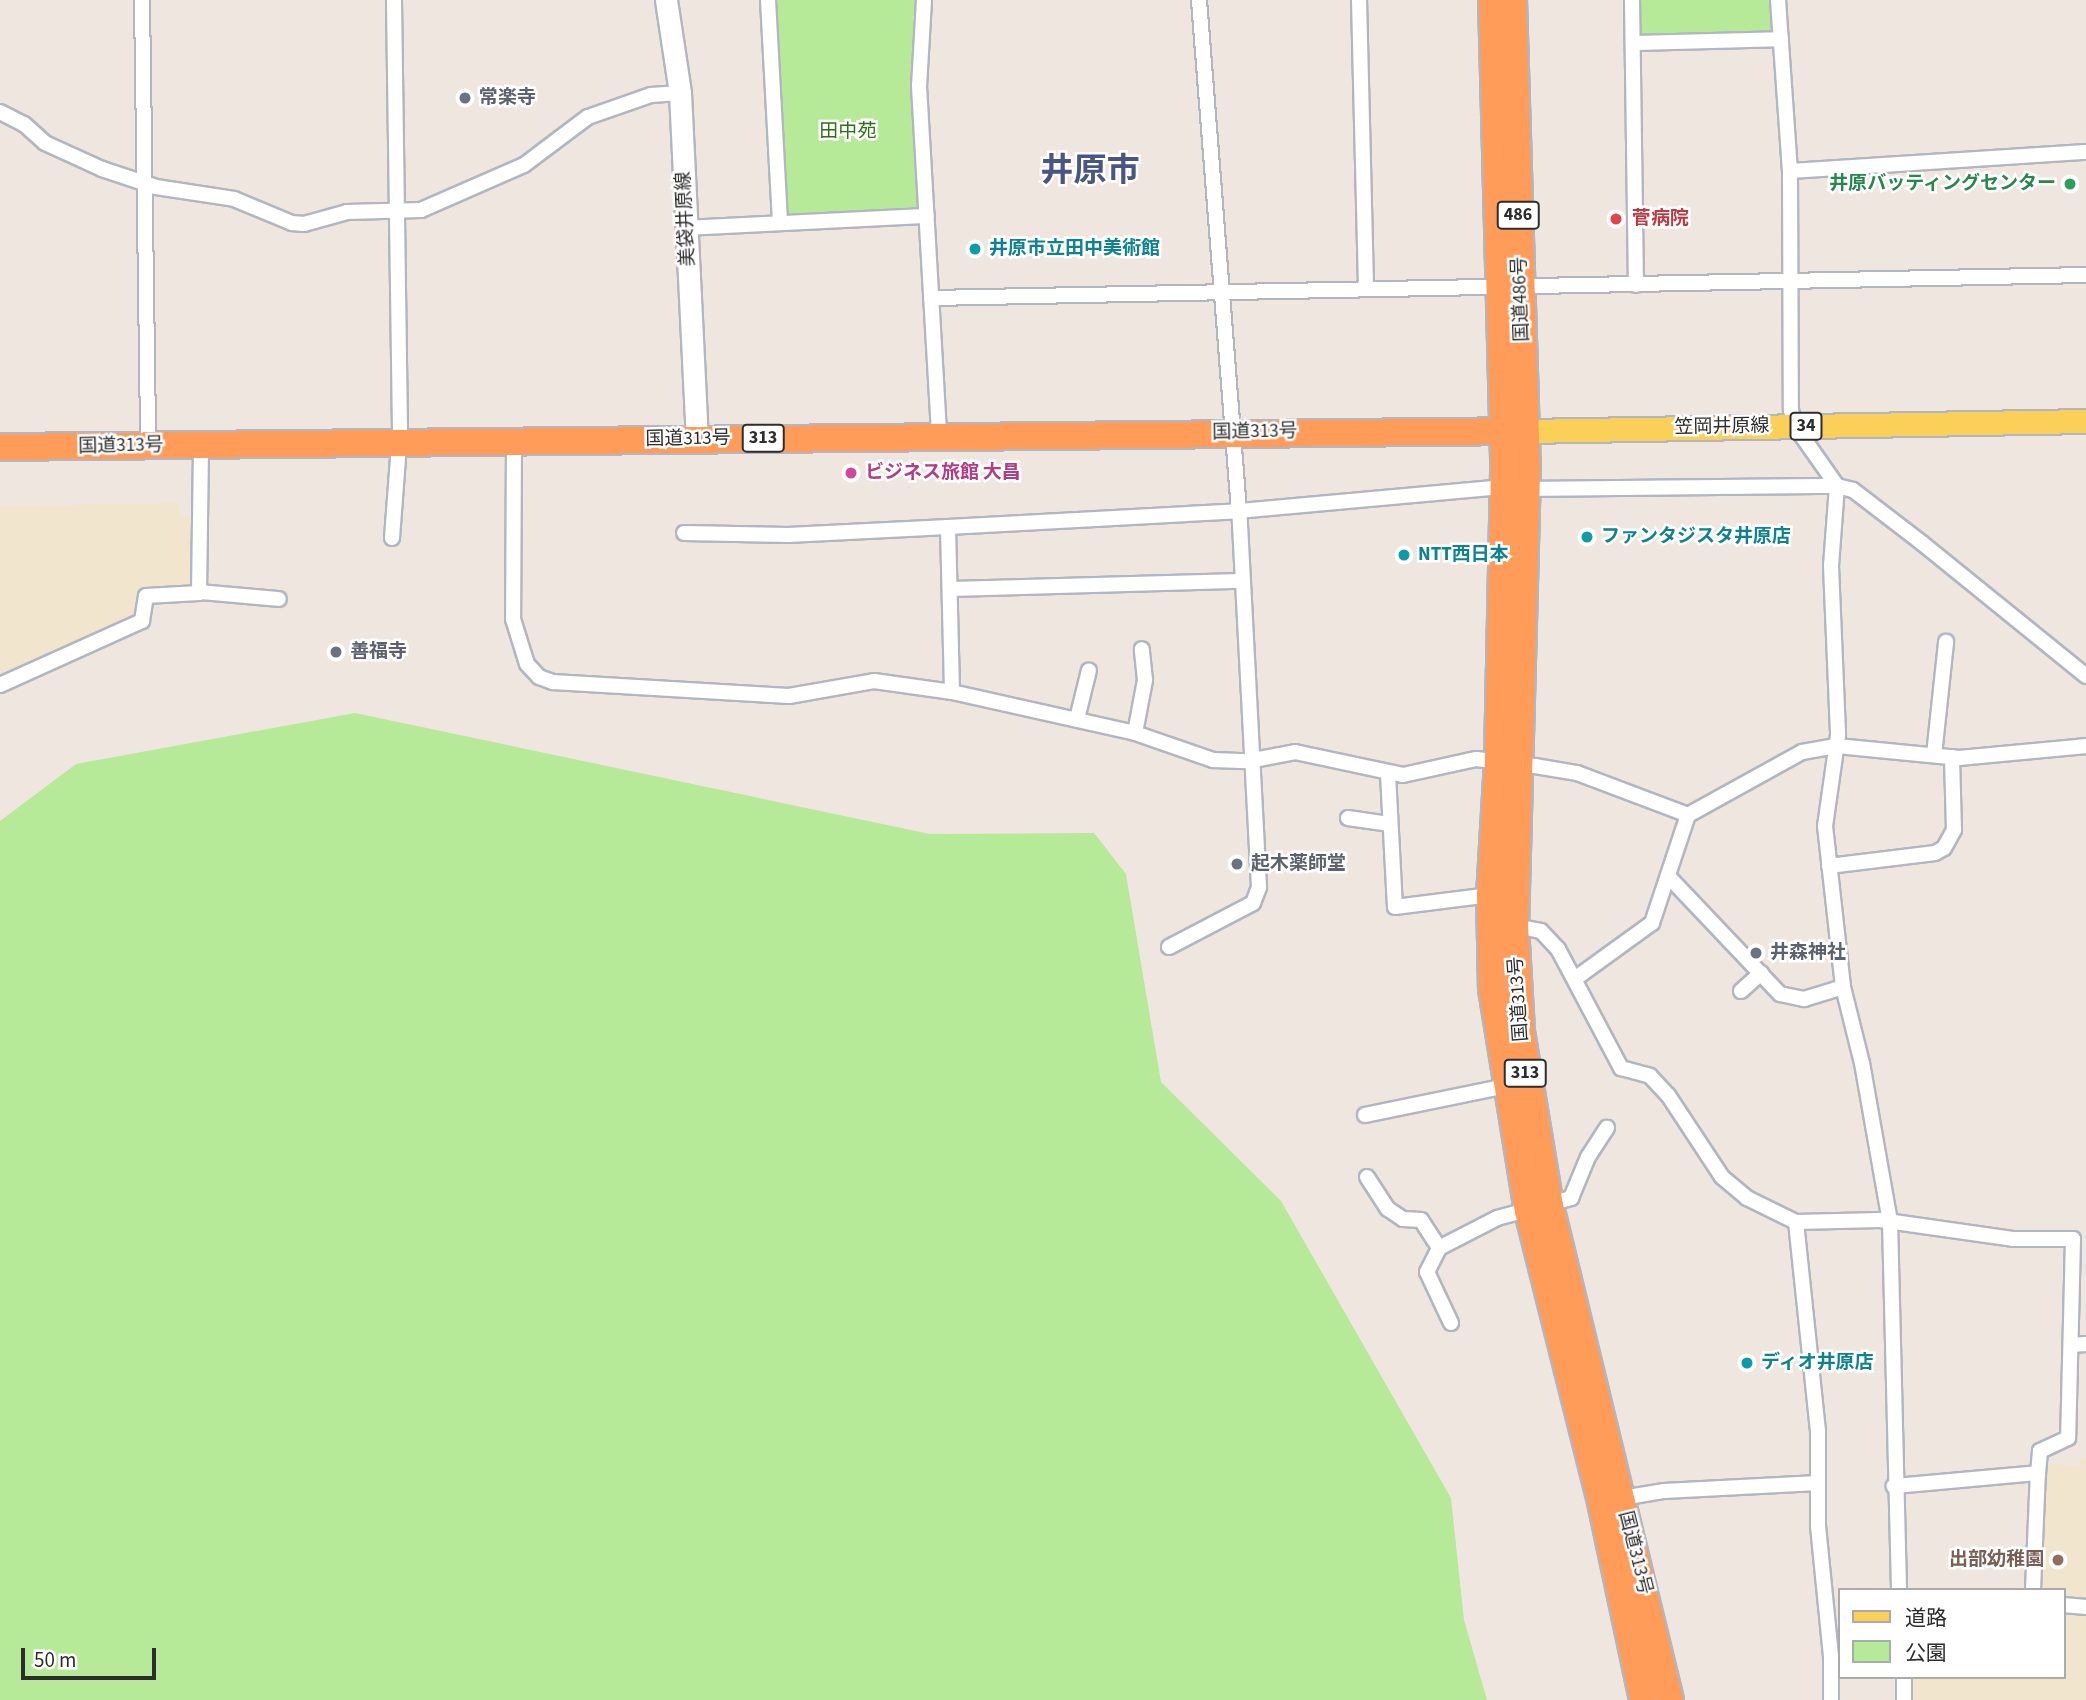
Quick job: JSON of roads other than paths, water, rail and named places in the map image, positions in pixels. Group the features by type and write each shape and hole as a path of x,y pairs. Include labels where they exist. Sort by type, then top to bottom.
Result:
{"highway":[{"name":"国道486号","path":"1492,0 1509,286 1514,431"},
{"name":"国道486号","path":"1509,286 1513,0"},
{"name":"国道313号","path":"0,447 1514,431 1510,763 1525,1070 1539,1209"},
{"name":"国道313号","path":"1510,763 1490,895 1492,978 1506,1086 1612,1500 1670,1700"},
{"name":"国道313号","path":"1612,1500 1643,1700"}],"main road":[{"name":"美袋井原線","path":"666,0 680,93 697,439"},
{"name":"笠岡井原線","path":"1514,431 2086,421"}],"street":[{"path":"142,0 148,445"},
{"path":"392,538 399,444 394,0"},
{"path":"768,0 780,223"},
{"path":"924,0 919,34 922,136 939,436"},
{"path":"1168,947 1258,897 1254,759 1239,511 1199,0"},
{"path":"1359,0 1366,287"},
{"path":"1632,0 1636,285"},
{"path":"1778,0 1790,171 1791,410 1795,426 1837,486 1831,566 1837,746 1826,799 1829,866 1843,987 1862,1063 1890,1221 1894,1486 1899,1588"},
{"path":"1633,43 1781,39"},
{"path":"0,112 24,124 45,144 145,184 234,199 292,223 364,211 398,214 421,210 524,165 587,117 651,95 680,93"},
{"path":"1790,171 2086,152"},
{"path":"687,228 928,216"},
{"path":"931,298 1366,287 1791,283 2086,275"},
{"path":"514,443 513,619 518,645 539,677 553,682 777,696 874,681 952,692 1077,719 1135,733 1213,760 1254,759 1295,752 1388,774 1403,775 1476,759 1577,773 1688,814"},
{"path":"200,592 201,445"},
{"path":"684,533 788,534 948,527 1239,511 1515,488 1837,486 1853,490 1922,542 2086,676"},
{"path":"948,527 952,692"},
{"path":"950,589 1243,581"},
{"path":"0,685 142,621 146,596 200,592 279,598"},
{"path":"1934,755 1946,642"},
{"path":"1135,733 1145,680 1142,649"},
{"path":"1077,719 1089,670"},
{"path":"1576,978 1652,923 1688,814 1802,752 1837,746 1952,757 2086,746"},
{"path":"1829,866 1935,853 1944,848 1954,830 1952,757"},
{"path":"1388,774 1395,906 1490,895"},
{"path":"1348,818 1389,824"},
{"path":"1668,876 1761,973 1792,1000 1843,987"},
{"path":"1516,926 1541,931 1576,978 1621,1068 1650,1076 1668,1095 1703,1152 1739,1191 1796,1222 1890,1221 2013,1239 2080,1239 2079,1345 2068,1438 2040,1451 2033,1588"},
{"path":"1741,991 1761,973"},
{"path":"1365,1115 1506,1086"},
{"path":"1451,1323 1427,1272 1439,1248 1497,1218 1539,1209 1570,1198 1588,1157 1607,1128"},
{"path":"1367,1177 1388,1209 1403,1219 1421,1220 1439,1248"},
{"path":"1796,1222 1818,1431 1821,1578 1834,1633 1831,1700"},
{"path":"1894,1486 2038,1473"},
{"path":"1612,1500 1664,1491 1818,1483"},
{"path":"2065,1605 2086,1607"},
{"path":"1904,1679 1904,1700"}],"place":[{"name":"常楽寺","path":"465,98"},
{"name":"井原バッティングセンター","path":"2070,184"},
{"name":"菅病院","path":"1616,219"},
{"name":"井原市立田中美術館","path":"975,249"},
{"name":"ビジネス旅館 大昌","path":"851,473"},
{"name":"ファンタジスタ井原店","path":"1587,537"},
{"name":"NTT西日本","path":"1404,555"},
{"name":"善福寺","path":"336,652"},
{"name":"起木薬師堂","path":"1237,864"},
{"name":"井森神社","path":"1756,953"},
{"name":"ディオ井原店","path":"1747,1363"},
{"name":"出部幼稚園","path":"2058,1560"}],"district":[{"name":"井原市","path":"1090,171"}],"park label":[{"name":"田中苑","path":"848,132"}]}
